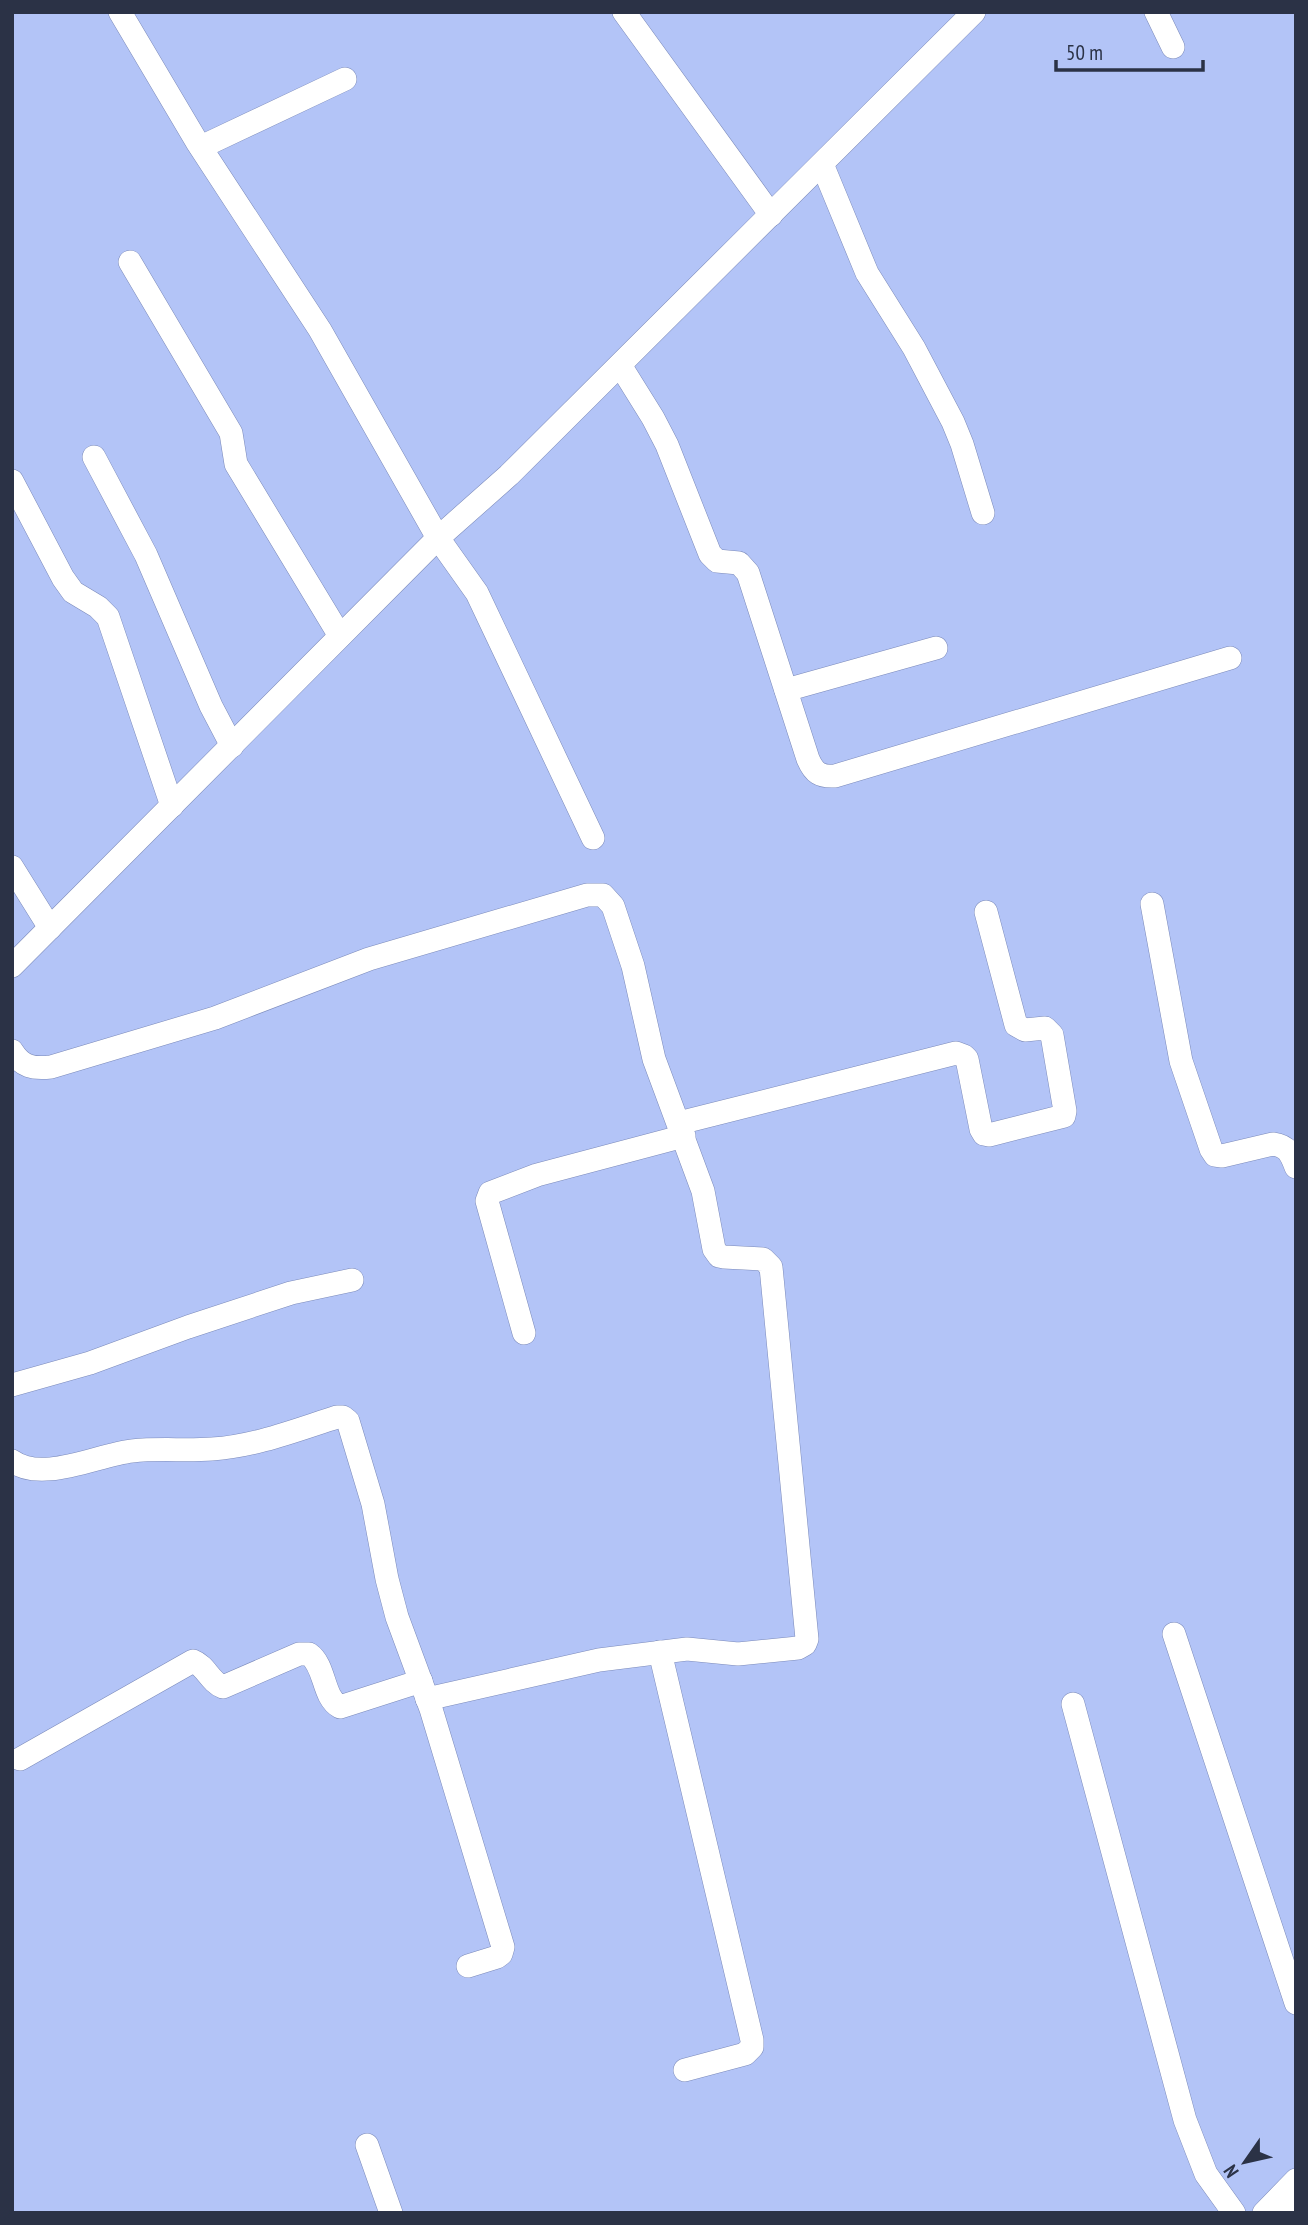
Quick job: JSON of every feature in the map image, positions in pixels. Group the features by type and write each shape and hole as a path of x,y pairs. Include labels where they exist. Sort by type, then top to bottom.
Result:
{"street":[{"path":"120,12 201,148 320,330 438,538 485,608 504,654 593,838"},
{"path":"624,12 771,215"},
{"path":"12,966 438,538 509,475 974,12"},
{"path":"1156,12 1173,47"},
{"path":"201,148 345,79"},
{"path":"822,164 867,272 914,348 953,422 983,513"},
{"path":"130,262 231,433 236,464 340,636"},
{"path":"620,365 667,445 710,554 717,561 739,563 748,573 812,768 825,777 1230,658"},
{"path":"94,457 146,555 211,706 232,746"},
{"path":"12,481 63,578 73,592 98,607 108,617 172,806"},
{"path":"786,690 936,649"},
{"path":"12,867 50,928"},
{"path":"12,1051 25,1066 37,1069 51,1067 215,1018 369,959 587,895 606,897 613,906 633,966 654,1059 703,1191 716,1253 724,1257 762,1259 771,1267 807,1633 805,1644 798,1648 737,1654 687,1648 599,1660 340,1707 332,1700 316,1661 309,1654 299,1654 223,1687 215,1683 198,1662 194,1661 20,1759"},
{"path":"1152,904 1181,1062 1211,1149 1216,1155 1222,1156 1273,1144 1279,1145 1290,1153 1296,1167"},
{"path":"524,1334 487,1201 490,1193 537,1175 681,1129 956,1053 967,1059 984,1134 1064,1116 1052,1035 1045,1028 1025,1030 1016,1026 986,912"},
{"path":"12,1385 100,1360 291,1293 352,1280"},
{"path":"12,1461 20,1466 40,1470 129,1451 212,1450 265,1441 343,1417 351,1427 363,1468 397,1617 424,1690 503,1947 497,1957 468,1966"},
{"path":"1174,1634 1296,2003"},
{"path":"660,1652 752,2040 752,2047 745,2054 685,2070"},
{"path":"1073,1704 1185,2120 1206,2174 1234,2213"},
{"path":"367,2145 391,2213"},
{"path":"1264,2213 1296,2180"},
{"path":"1288,2213 1296,2205"}]}
